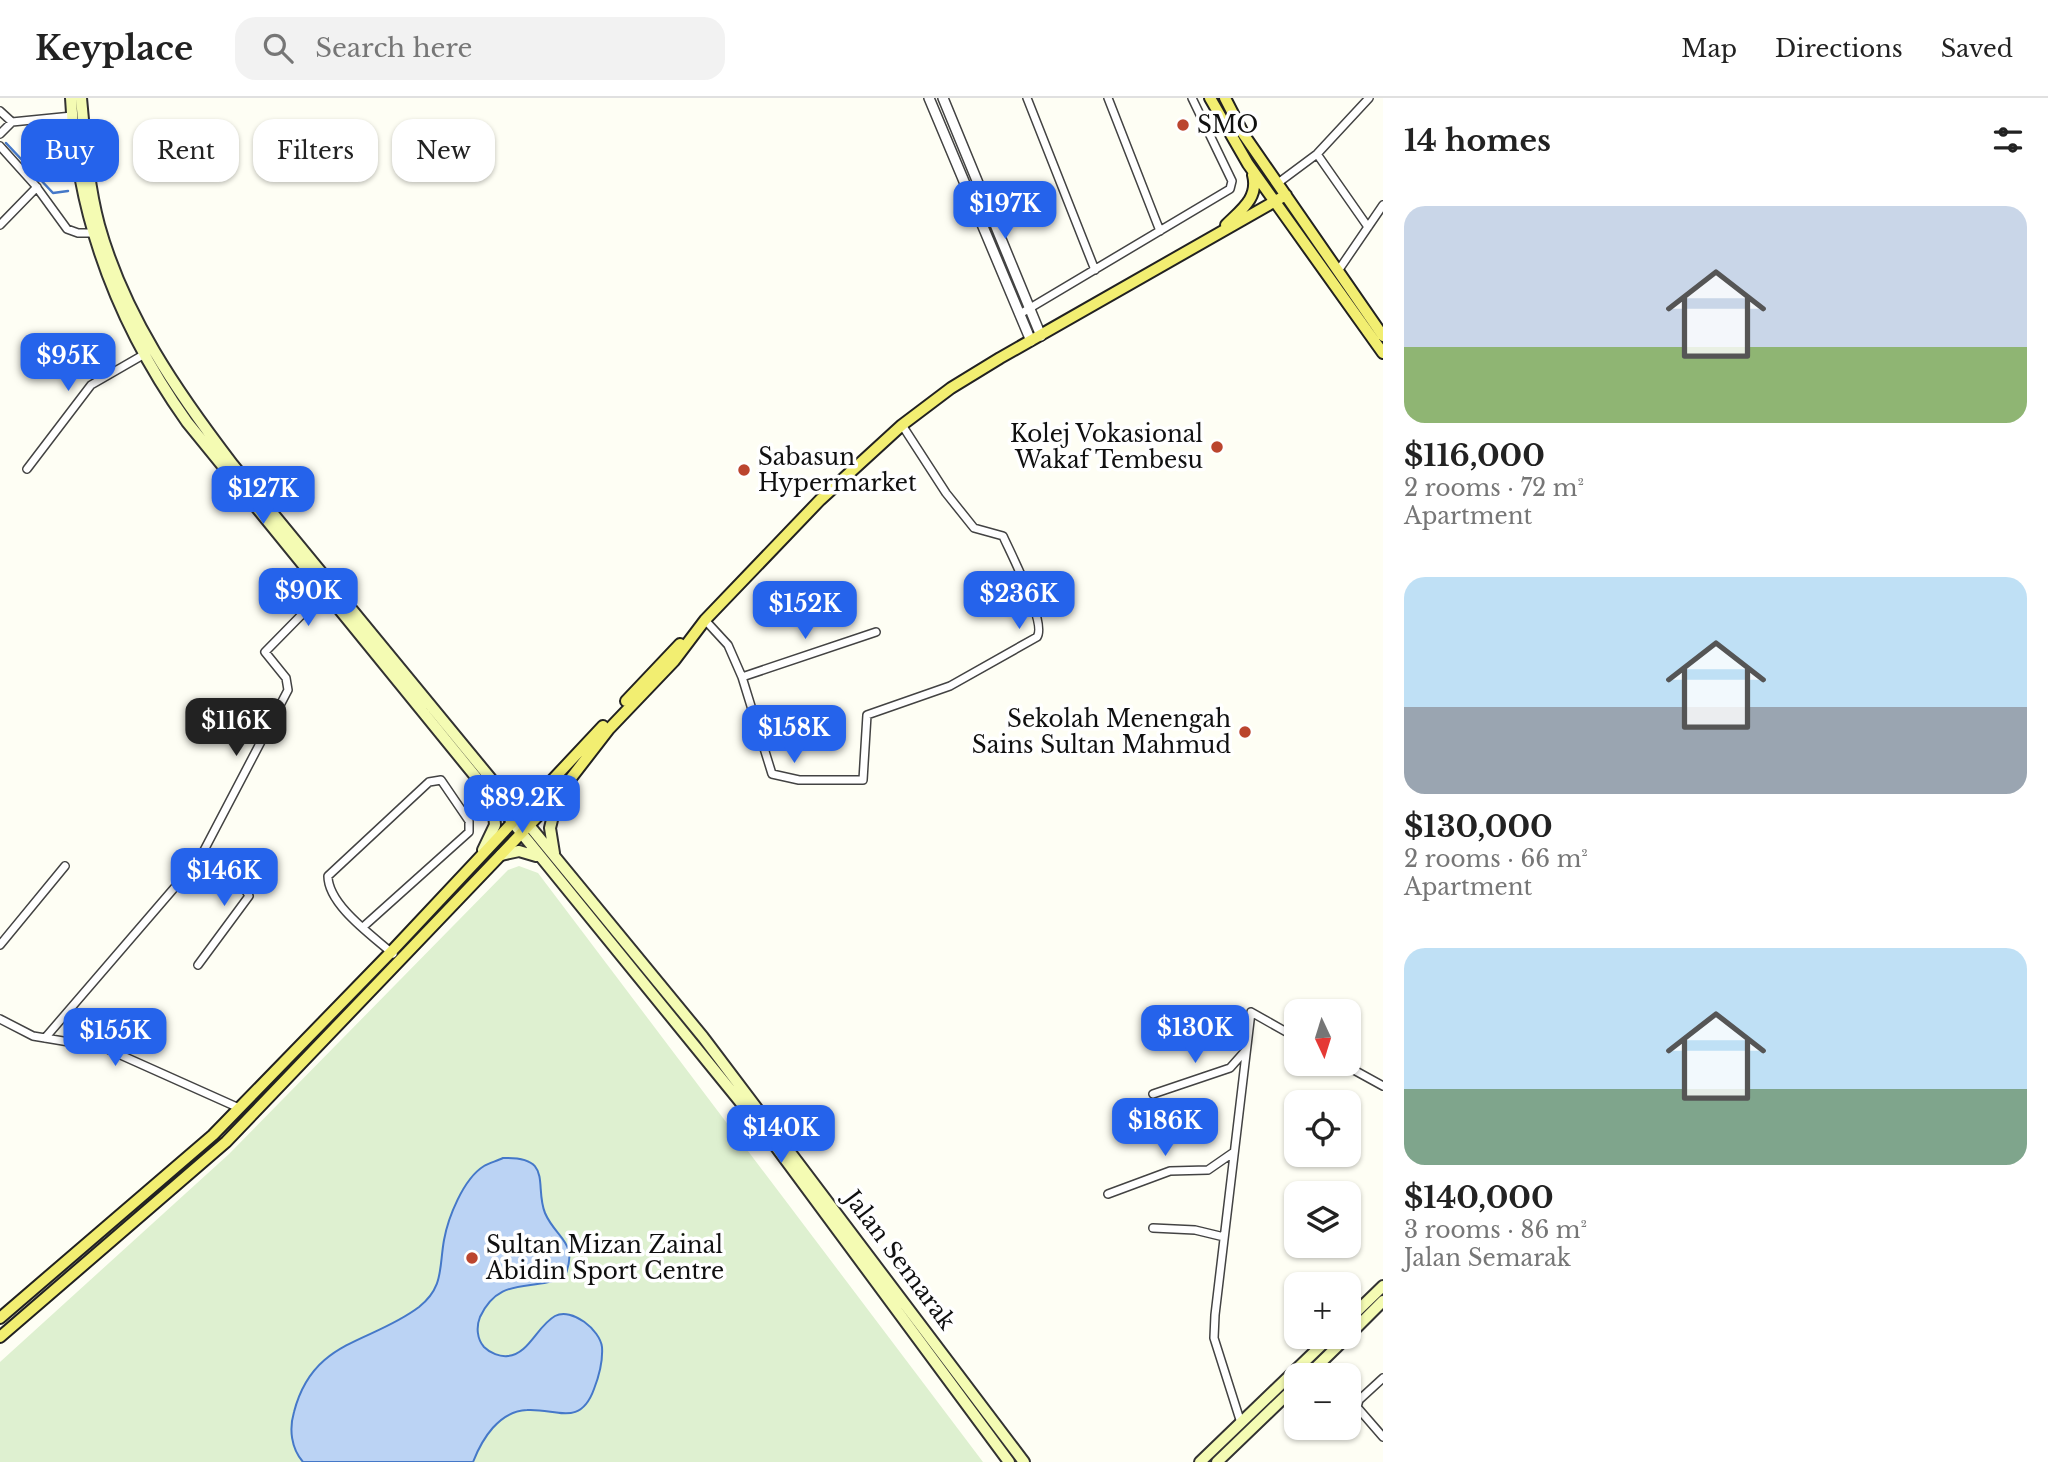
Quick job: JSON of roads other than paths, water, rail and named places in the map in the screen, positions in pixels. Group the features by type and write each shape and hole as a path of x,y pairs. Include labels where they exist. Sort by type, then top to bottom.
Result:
{"main road":[{"path":"71,98 73,119"},
{"path":"82,98 83,119"},
{"path":"1210,98 1248,164 1383,353"},
{"path":"1225,98 1244,135 1383,336"},
{"path":"1214,237 1252,198 1255,187 1248,164"},
{"path":"85,182 87,191"},
{"name":"Jalan Semarak","path":"87,191 91,233 114,295 143,355 187,422 519,834 591,915 768,1136 1009,1462"},
{"name":"Jalan Semarak","path":"87,191 134,313 174,385 233,465 703,1037 1024,1462"},
{"path":"0,1318 213,1135 391,952 668,656 820,500 902,425 951,388 1286,195"},
{"path":"1254,214 1274,213 1290,224"},
{"path":"0,1337 226,1142 558,795 609,729 674,661 703,623"},
{"path":"486,775 514,794 529,796 542,791"},
{"path":"555,856 550,828 558,795"},
{"path":"478,859 495,825 493,801"},
{"path":"500,855 519,851 541,859"},
{"path":"1361,1307 1383,1286"},
{"path":"1361,1323 1383,1301"},
{"path":"1200,1462 1318,1349"},
{"path":"1320,1363 1335,1349"},
{"path":"1217,1462 1284,1398"}],"street":[{"path":"929,98 1020,314 1036,339"},
{"path":"943,98 1030,309 1036,339"},
{"path":"1027,98 1095,270"},
{"path":"1108,98 1160,231"},
{"path":"1020,314 1228,191 1231,186 1192,98"},
{"path":"1278,183 1317,154 1369,98"},
{"path":"0,111 12,122"},
{"path":"0,134 12,122 72,116"},
{"path":"0,146 37,187 67,229 91,233"},
{"path":"1317,154 1368,227"},
{"path":"0,225 37,187"},
{"path":"1338,271 1383,205"},
{"path":"27,469 91,385 143,355"},
{"path":"703,623 728,645 742,677 772,774 799,780 863,780 867,715 950,686 1040,634 1026,588 1003,536 974,528 946,493 902,425"},
{"path":"45,1038 200,858 288,690 286,678 265,652 324,592"},
{"path":"742,677 876,632"},
{"path":"363,927 469,832 469,821 441,780 429,782 328,876 330,888 363,927 401,961"},
{"path":"198,965 249,896 246,890 200,858"},
{"path":"0,945 65,866"},
{"path":"1241,1423 1214,1338 1251,1012 1284,1031"},
{"path":"0,1019 20,1031 45,1038 105,1048 239,1108"},
{"path":"1153,1094 1230,1068 1247,1049"},
{"path":"1362,1074 1383,1086"},
{"path":"1108,1194 1170,1171 1208,1170 1235,1151"},
{"path":"1153,1227 1195,1230 1224,1237"},
{"path":"1383,1378 1359,1400 1357,1407 1383,1437"}],"water":[{"path":"503,1158 530,1162 536,1167 545,1213 568,1248 569,1264 565,1276 541,1284 507,1290 497,1295 480,1317 480,1340 492,1353 508,1356 522,1350 555,1316 562,1314 577,1317 591,1327 602,1347 599,1374 588,1401 574,1412 527,1410 508,1415 493,1428 481,1444 473,1462 303,1462 294,1445 292,1425 303,1388 329,1356 400,1319 427,1300 437,1284 446,1231 463,1189 476,1172"}],"waterway":[{"path":"6,143 53,193 68,191"}],"place":[{"name":"SMO","path":"1183,125"},
{"name":"Kolej Vokasional Wakaf Tembesu","path":"1217,447"},
{"name":"Sabasun Hypermarket","path":"744,470"},
{"name":"Sekolah Menengah Sains Sultan Mahmud","path":"1245,732"},
{"name":"Sultan Mizan Zainal Abidin Sport Centre","path":"472,1258"}]}
